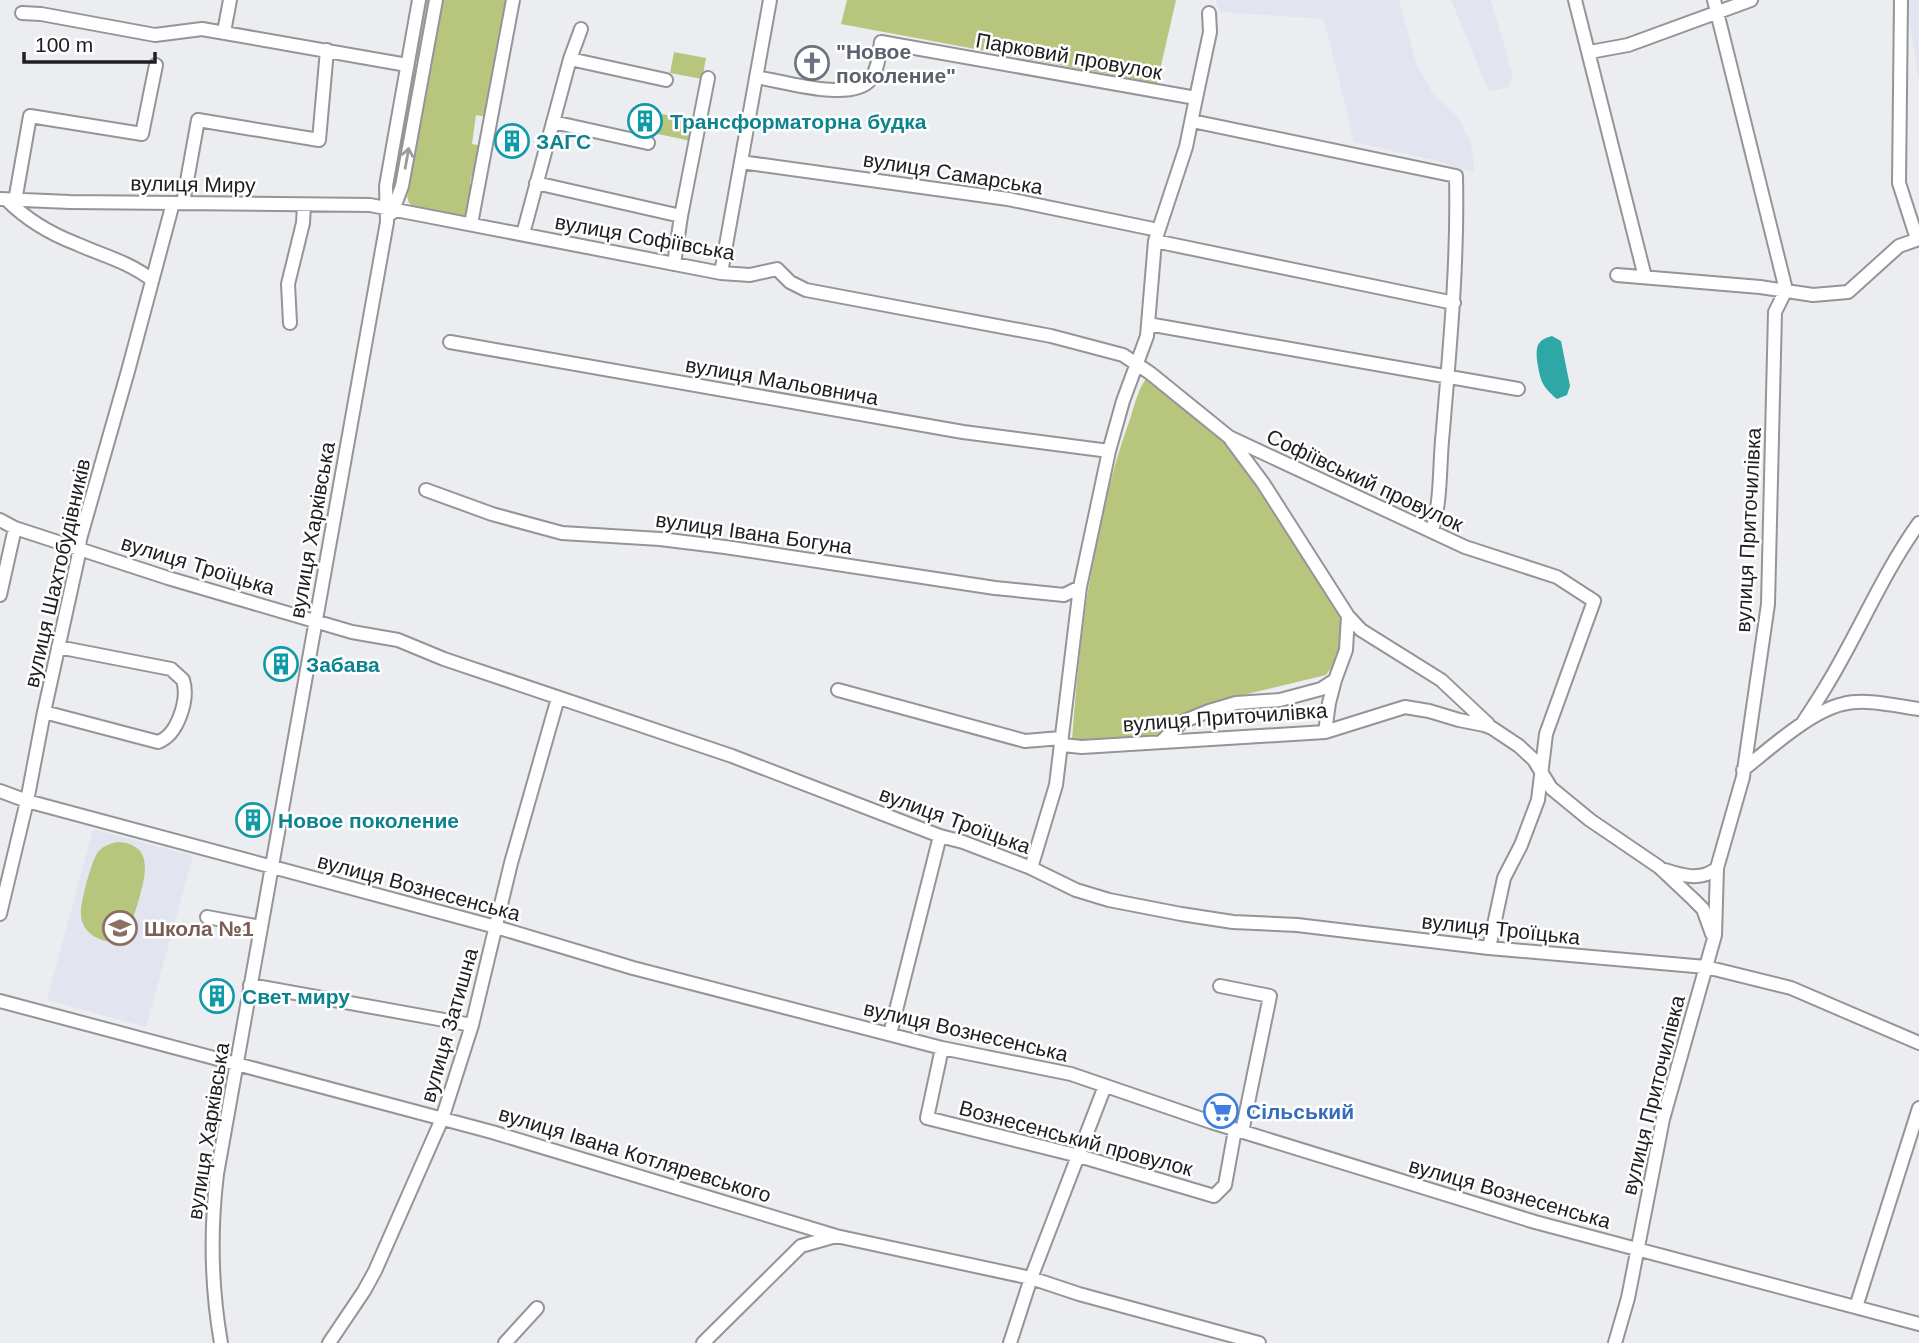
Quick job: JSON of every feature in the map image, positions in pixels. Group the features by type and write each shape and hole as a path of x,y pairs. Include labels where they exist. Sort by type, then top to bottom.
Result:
{"street":[{"path":"224,32 230,0"},
{"name":"вулиця Харківська","path":"390,207 386,186 419,0"},
{"name":"вулиця Харківська","path":"221,1343 213,1285 212,1230 217,1174 387,222 390,207 402,186 436,0"},
{"path":"471,224 513,0"},
{"path":"721,273 770,0"},
{"path":"1575,0 1645,277"},
{"path":"1590,52 1628,45 1715,6 1751,0"},
{"path":"1617,275 1786,290 1812,295 1848,292 1899,246 1918,239 1899,183 1901,0"},
{"path":"1715,6 1786,290"},
{"path":"22,13 41,13 155,35 192,28 224,32 407,65"},
{"path":"1031,868 1056,785 1080,587 1109,451 1149,324 1152,259 1192,121 1210,32 1209,13"},
{"path":"523,234 570,59 581,29"},
{"name":"Парковий провулок","path":"756,77 833,90 854,90 865,85 873,75 881,43 1196,99"},
{"name":"вулиця Шахтобудівників","path":"0,915 27,801 80,539 152,280 178,203 198,120 319,140 327,50"},
{"path":"570,59 666,80"},
{"path":"152,280 132,265 44,229 7,200 30,116 142,134 156,65"},
{"path":"674,264 708,78"},
{"path":"1192,121 1456,176 1454,303 1441,447 1441,477 1437,516 1432,531"},
{"path":"553,122 648,143"},
{"name":"вулиця Самарська","path":"741,162 1008,199 1454,303"},
{"path":"536,183 681,216"},
{"name":"вулиця Миру","path":"7,200 390,207"},
{"path":"290,323 288,284 303,223 304,205"},
{"name":"вулиця Софіївська","path":"390,207 721,273 750,275 777,269 790,282 806,290 1051,336 1109,350 1137,363"},
{"name":"вулиця Приточилівка","path":"1615,1343 1628,1297 1663,1119 1713,939 1717,868 1743,770 1768,604 1775,312 1786,290"},
{"path":"1149,324 1518,389"},
{"name":"вулиця Мальовнича","path":"450,342 963,432 1109,451"},
{"name":"Софіївський провулок","path":"1137,363 1229,437 1465,547 1551,574 1594,601 1546,734 1542,755 1543,775"},
{"path":"1229,437 1264,483 1348,616 1361,630 1441,680 1492,728"},
{"name":"вулиця Івана Богуна","path":"426,489 492,514 562,533 712,545 1064,596 1080,587"},
{"name":"вулиця Троїцька","path":"0,520 16,528 168,578 364,636 398,640 444,659 732,756 1031,868 1076,890 1109,900 1233,922 1297,925 1489,948 1706,967 1791,988 1919,1043"},
{"path":"1802,724 1829,683 1863,615 1919,523"},
{"path":"0,595 16,528"},
{"path":"1325,732 1329,703 1346,650 1348,616"},
{"path":"44,712 159,742 174,728 184,696 183,680 171,669 58,648"},
{"path":"1162,741 1182,722 1209,711 1236,703 1280,700 1301,695 1321,689 1335,680"},
{"path":"1829,683 1834,696 1843,704"},
{"name":"вулиця Приточилівка","path":"838,690 1026,741 1061,741 1082,747 1325,732 1405,707 1429,710 1492,728 1531,756 1551,788 1659,867 1700,905 1713,939"},
{"name":"вулиця Затишна","path":"329,1343 375,1271 442,1119 472,1024 511,863 558,698"},
{"path":"1743,770 1802,724 1843,704 1866,703 1919,709"},
{"path":"1489,948 1504,878 1521,845 1538,800 1543,775"},
{"name":"вулиця Вознесенська","path":"0,791 27,801 496,927 633,968 943,1048 1041,1067 1535,1222 1919,1324"},
{"path":"890,1034 940,836"},
{"path":"1659,867 1677,874 1698,877 1717,868"},
{"path":"206,917 261,927"},
{"path":"250,985 472,1024"},
{"name":"Вознесенський провулок","path":"943,1048 928,1118 1079,1156 1214,1196 1225,1185 1270,996 1220,986"},
{"name":"вулиця Івана Котляревського","path":"0,1001 442,1119 653,1179 836,1236 1031,1278 1079,1294 1259,1343"},
{"path":"1010,1343 1031,1278 1105,1086"},
{"path":"1856,1307 1919,1108"},
{"path":"801,1246 802,1225"},
{"path":"702,1343 801,1246 836,1236"},
{"path":"505,1343 537,1308"}],"shaded area":[{"path":"1216,0 1399,0 1416,63 1433,94 1458,117 1471,144 1475,173 1437,161 1354,142 1324,19 1219,12"},
{"path":"1451,0 1491,0 1513,76 1508,87 1489,92"},
{"path":"1906,0 1919,0 1919,76 1918,76"},
{"name":"Школа №1","path":"93,829 193,856 146,1027 47,1000"}],"green space":[{"path":"425,0 430,0 419,62 414,62"},
{"path":"442,0 509,0 487,117 476,115 472,144 482,146 476,177 471,177 470,184 475,187 468,215 462,218 415,208 407,197"},
{"path":"847,0 1176,0 1157,83 841,24"},
{"path":"674,52 706,58 702,79 670,73"},
{"path":"413,64 418,64 393,189 392,183"},
{"path":"662,114 695,121 691,141 658,134"},
{"path":"1153,372 1233,437 1321,574 1345,625 1337,660 1326,675 1214,702 1188,713 1161,736 1107,742 1072,740 1084,618 1097,537 1117,458 1136,399 1144,381"},
{"path":"117,842 129,844 142,854 144,879 134,916 126,931 113,941 105,941 85,928 81,909 95,857 102,848"}],"water":[{"path":"1552,336 1561,341 1570,386 1567,395 1557,399 1542,382 1537,360 1538,344"}],"place":[{"name":"\"Новое поколение\"","path":"812,63"},
{"name":"Трансформаторна будка","path":"645,121"},
{"name":"ЗАГС","path":"512,141"},
{"name":"Забава","path":"281,664"},
{"name":"Новое поколение","path":"253,820"},
{"name":"Школа №1","path":"120,928"},
{"name":"Свет миру","path":"217,996"},
{"name":"Сільський","path":"1221,1111"}]}
